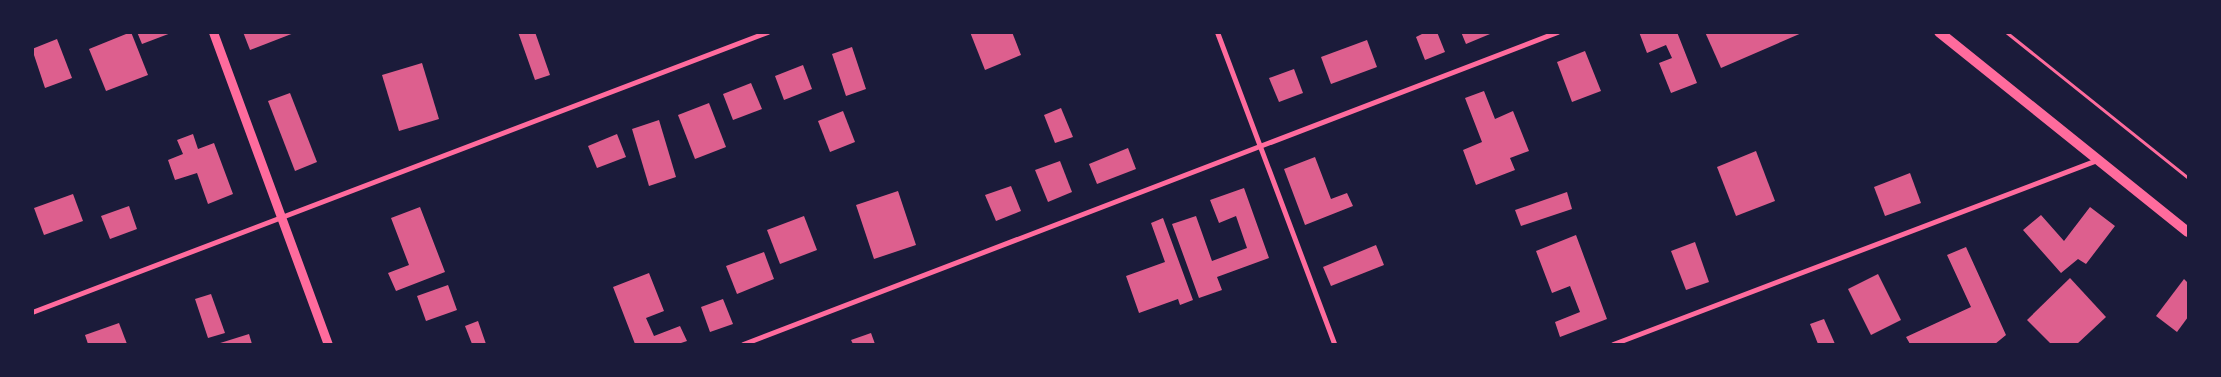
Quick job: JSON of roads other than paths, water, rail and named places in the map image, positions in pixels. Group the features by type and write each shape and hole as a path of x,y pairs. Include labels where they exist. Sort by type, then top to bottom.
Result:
{"main road":[{"path":"1939,32 2188,232"}],"street":[{"path":"213,32 328,344"},
{"path":"32,312 767,32"},
{"path":"1217,32 1334,344"},
{"path":"743,344 1260,148 1557,32"},
{"path":"1612,344 2097,160"}]}
